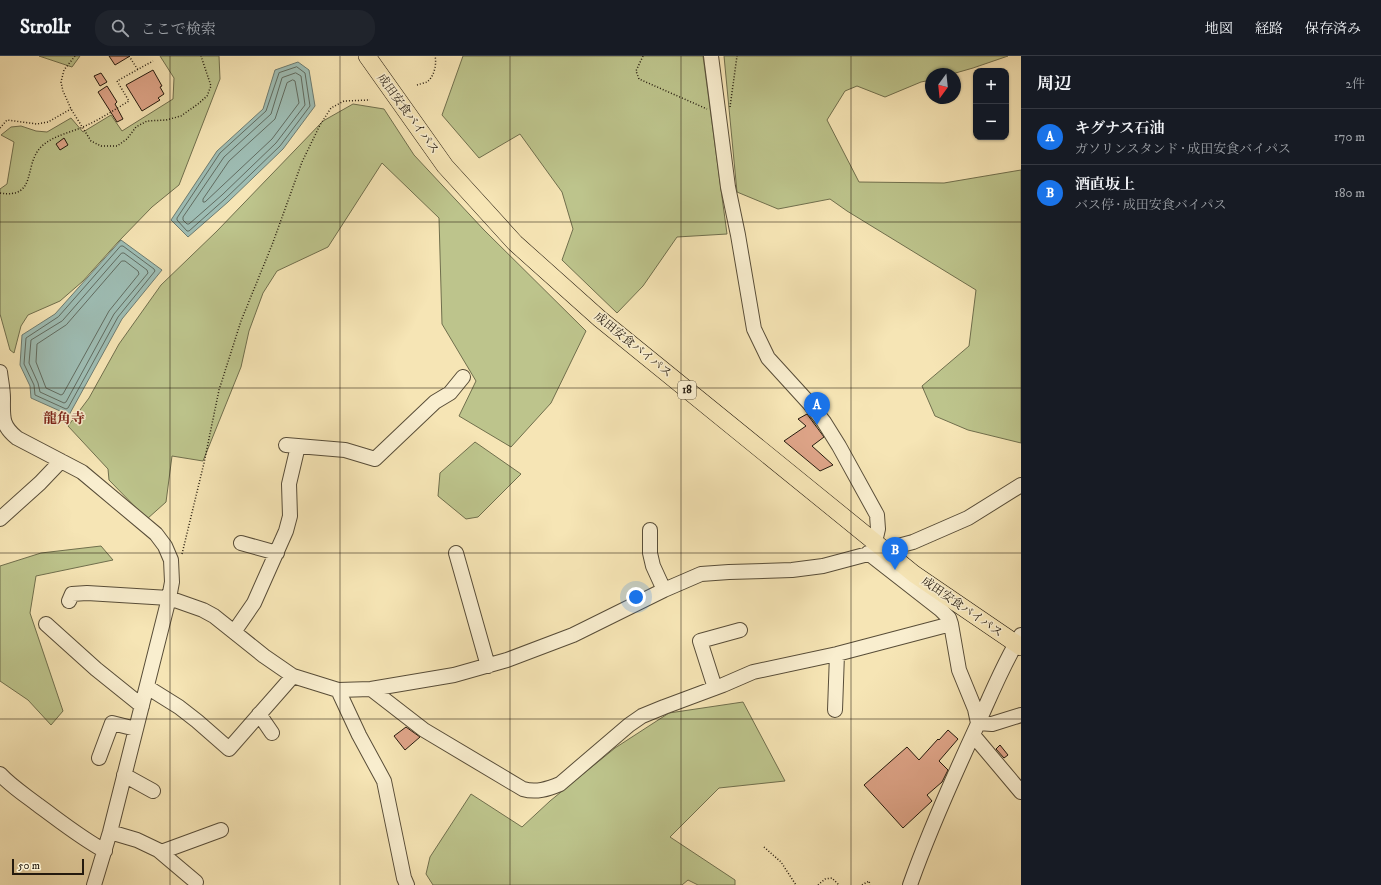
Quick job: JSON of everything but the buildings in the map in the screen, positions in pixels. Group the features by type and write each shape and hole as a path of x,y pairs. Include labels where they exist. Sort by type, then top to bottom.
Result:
{"main road":[{"name":"成田安食バイパス","path":"366,56 445,166 515,243 600,319 876,548 1019,642"}],"street":[{"path":"711,56 724,111 728,187 754,328 768,358 809,403 824,422 839,446 877,515 878,529 876,548"},
{"path":"0,372 3,397 2,410 4,422 9,432 16,438 82,472 156,534 165,546 171,560 172,582 169,598 96,884"},
{"path":"234,632 254,603 286,531 290,516 292,446 345,450 375,460 435,402 450,393 463,377"},
{"path":"0,519 40,483 61,461"},
{"path":"69,601 72,594 169,598 203,610 214,616 264,656 293,676 338,690 371,689 454,675 488,666 574,635 664,590 701,574 804,569 823,566 876,548 913,542 968,518 1021,485"},
{"path":"650,530 650,553 653,566 664,590"},
{"path":"241,543 277,553"},
{"path":"876,548 949,618 960,670 975,709 975,729 1021,792"},
{"path":"456,553 488,666"},
{"path":"46,624 96,669 142,706"},
{"path":"371,689 424,730 523,789 531,792 560,784 629,725 642,716 753,672 837,654 951,624"},
{"path":"715,688 700,641 740,630"},
{"path":"910,885 946,791 975,729 1019,642"},
{"path":"835,710 837,654"},
{"path":"147,687 179,707 229,749 293,676"},
{"path":"338,690 359,735 384,781 404,878 407,885"},
{"path":"259,714 272,733"},
{"path":"975,729 1021,715"},
{"path":"99,758 112,723 136,728"},
{"path":"0,774 8,782 90,843 105,850"},
{"path":"124,775 153,791"},
{"path":"160,852 221,830"},
{"path":"110,832 137,840 160,852 196,882"}],"path":[{"path":"75,56 64,70 61,82 63,91 71,109 91,141 101,146 117,146 127,139 136,127 147,121 166,120 181,116 198,104 206,96 210,86 201,56"},
{"path":"129,56 138,70"},
{"path":"417,85 427,81 431,77 435,68 435,56"},
{"path":"643,56 636,71 640,78 724,111 737,56"},
{"path":"0,192 9,194 21,191 28,183 33,161 41,147 54,138 83,127 129,101 117,81 154,61"},
{"path":"181,560 204,463 219,390 241,321 272,245 302,162 320,125 331,108 344,101 370,100"},
{"path":"0,128 7,120 37,124 48,122 71,109"},
{"path":"764,848 781,862 796,885"},
{"path":"818,885 825,879 832,878 839,885"},
{"path":"862,885 869,881 870,885"}],"green space":[{"path":"39,56 80,56 72,67"},
{"path":"160,56 219,56 220,79 179,185 152,207 83,281 60,301 28,315 21,326 14,353 10,350 0,314 0,189 7,184 14,142 1,135 11,127 21,126 36,131 47,132 71,118 83,132 111,115 122,131 173,99 174,78"},
{"path":"463,56 703,56 727,234 677,237 643,286 617,313 562,260 573,229 562,192 520,134 479,158 442,115"},
{"path":"724,56 1008,56 961,71 961,68 925,68 925,81 885,97 857,86 845,91 827,120 859,182 944,183 1021,170 1021,443 968,430 935,416 922,386 969,346 976,290 830,199 778,209 737,192"},
{"path":"353,104 384,109 414,155 484,230 586,331 551,403 511,447 459,416 476,381 442,324 439,218 382,163 328,247 277,271 263,293 249,331 241,367 203,461 172,456 166,502 147,519 109,480 108,469 68,426 89,398 119,344 161,285 217,231 323,121"},
{"path":"475,442 521,474 478,517 466,519 438,496 440,473"},
{"path":"101,546 113,560 36,576 30,613 63,711 51,725 28,700 0,681 0,566 41,553"},
{"path":"743,702 785,781 719,788 670,837 735,880 735,885 698,885 688,880 682,885 433,885 426,874 430,857 471,794 522,827 550,801 615,748 669,713"}],"water":[{"path":"298,62 309,70 315,106 283,149 228,202 188,237 171,220 217,151 263,109 275,70"},
{"path":"121,240 162,270 122,319 69,415 31,398 30,386 20,365 22,335 55,314"}],"place":[{"name":"キグナス石油","path":"817,425"},
{"name":"酒直坂上","path":"895,570"}],"district":[{"name":"龍角寺","path":"64,419"}]}
